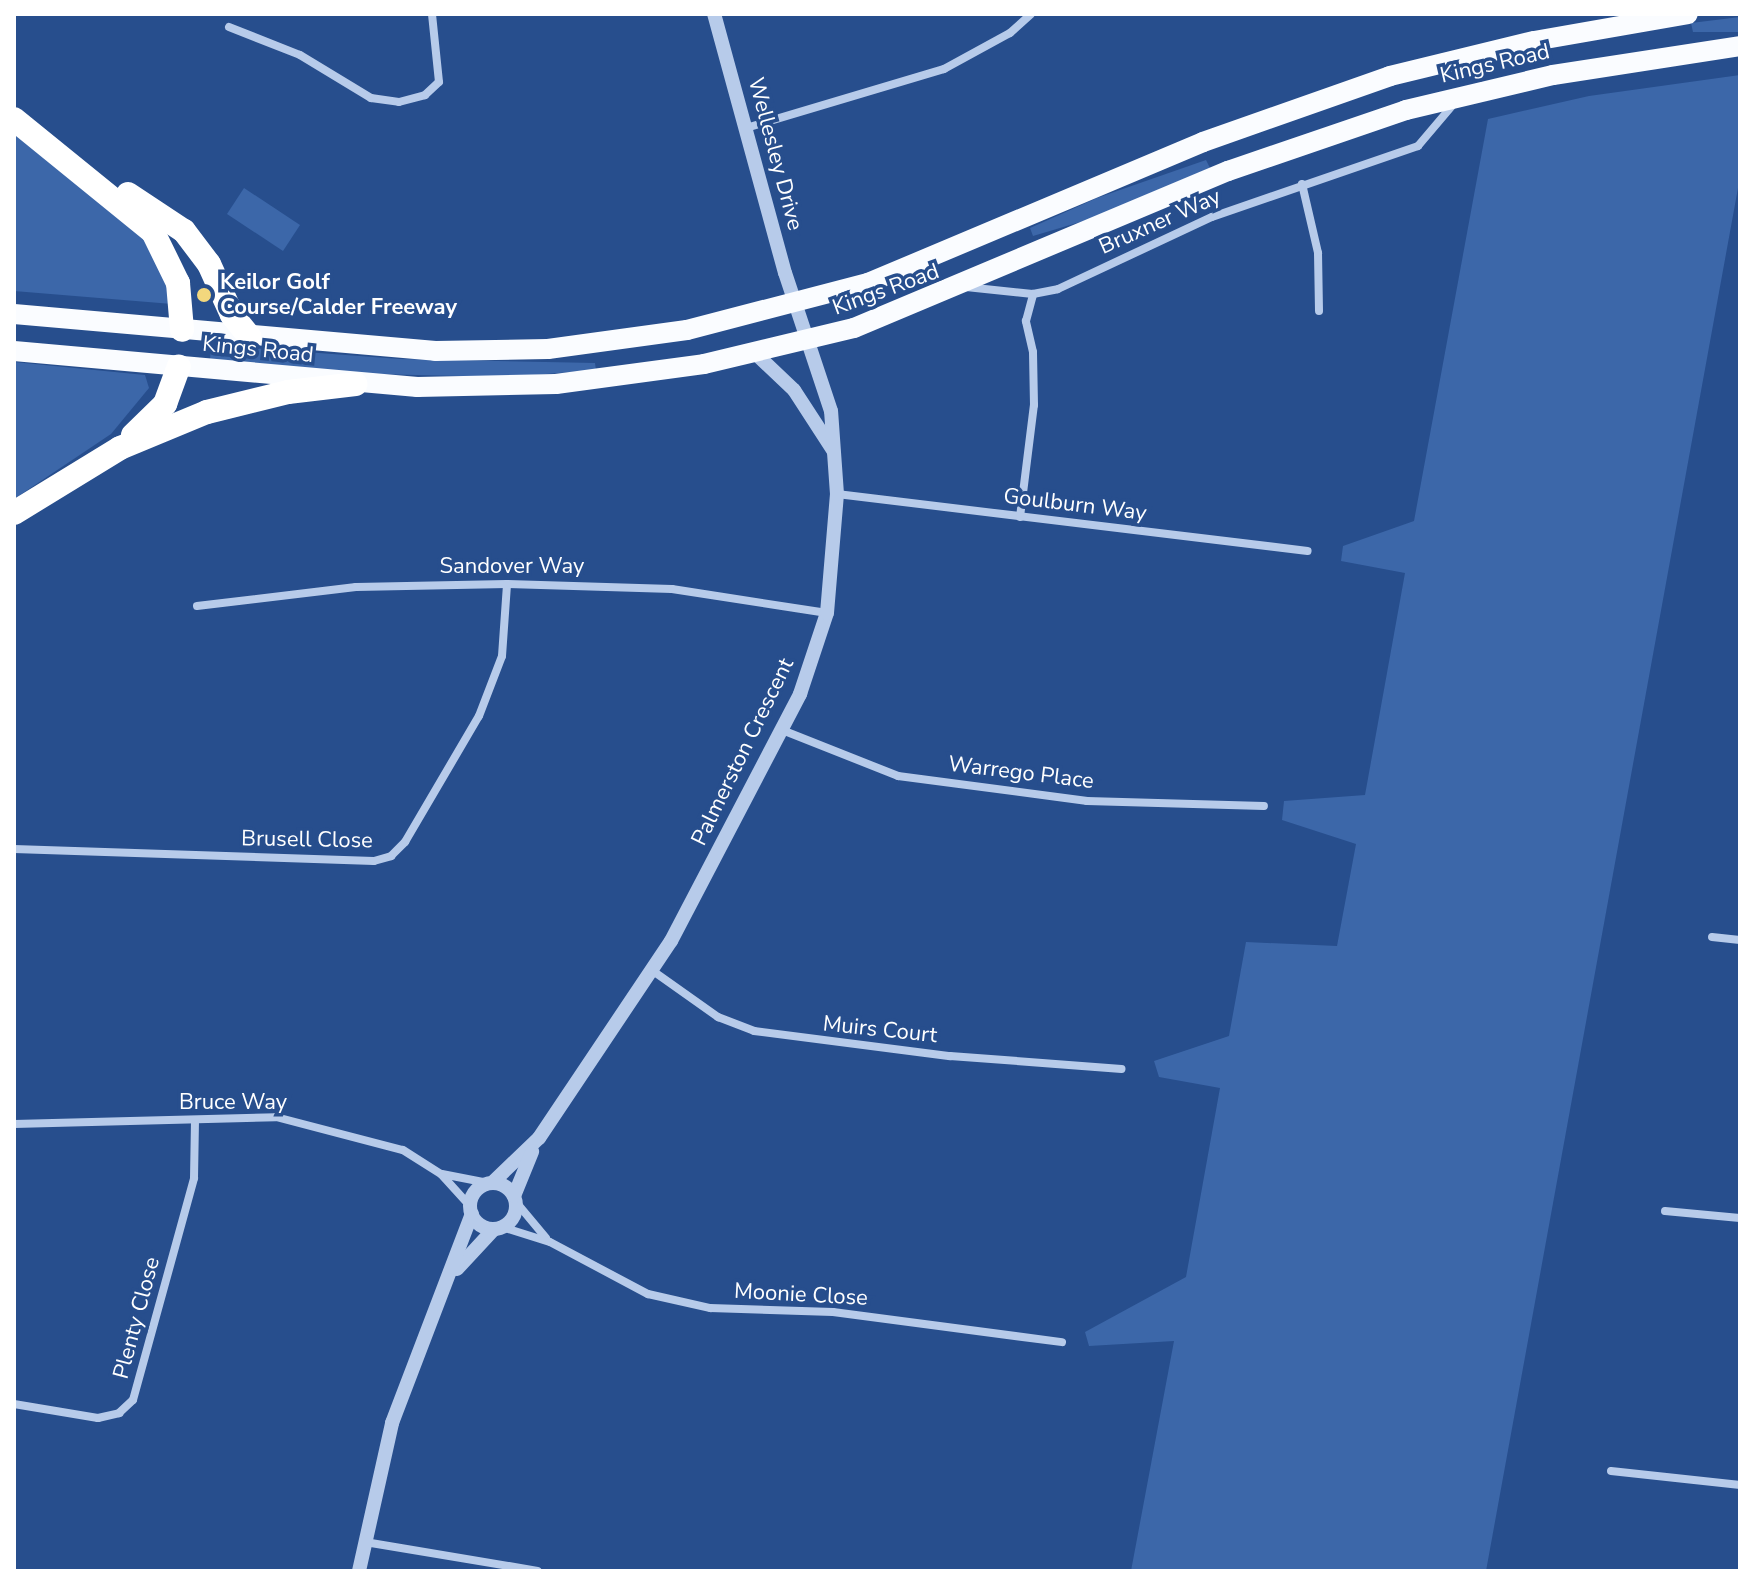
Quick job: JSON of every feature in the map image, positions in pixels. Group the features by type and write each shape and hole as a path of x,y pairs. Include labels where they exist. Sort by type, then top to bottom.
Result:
{"highway":[{"path":"14,119 141,221 161,243 180,292 182,330"},
{"path":"56,153 184,231 209,264 232,315 250,337"},
{"path":"120,448 165,404 179,366"},
{"path":"14,513 120,448 225,407 356,384"}],"main road":[{"name":"Kings Road","path":"14,314 424,350 548,349 687,330 797,304 932,258 1282,112 1452,60 1688,14"},
{"name":"Kings Road","path":"14,351 356,384 556,384 756,354 811,341 961,287 1228,171 1458,97 1628,61 1740,46"},
{"path":"1452,60 1458,97"},
{"path":"179,366 182,330"}],"street":[{"path":"229,27 300,55 371,98 399,102 425,95 439,82 432,14"},
{"name":"Wellesley Drive","path":"714,14 797,304 811,341"},
{"path":"746,128 944,69 1010,33 1031,14"},
{"name":"Bruxner Way","path":"961,287 1033,294 1058,289 1212,217 1418,146 1447,118 1458,97"},
{"path":"1302,184 1318,253 1319,311"},
{"path":"1020,517 1034,405 1033,352 1026,321 1033,294"},
{"name":"Palmerston Crescent","path":"515,1199 539,1138 653,971 782,730 827,613 837,494 835,454 831,411 811,341"},
{"path":"756,354 794,390 835,454"},
{"name":"Goulburn Way","path":"837,494 1308,551"},
{"name":"Sandover Way","path":"197,606 342,588 507,584 672,589 827,613"},
{"name":"Brusell Close","path":"14,849 374,861 391,856 405,842 479,716 502,656 507,584"},
{"name":"Warrego Place","path":"782,730 898,776 1087,801 1264,806"},
{"path":"1712,937 1740,940"},
{"name":"Muirs Court","path":"653,971 718,1017 754,1031 950,1056 1122,1069"},
{"name":"Bruce Way","path":"14,1124 276,1117 358,1135 403,1150 441,1174 471,1210"},
{"name":"Plenty Close","path":"14,1404 98,1418 119,1413 133,1400 194,1178 195,1120"},
{"name":"Palmerston Crescent","path":"490,1183 539,1138"},
{"name":"Bruce Way","path":"441,1174 490,1183"},
{"path":"359,1571 392,1423 448,1282 475,1192 490,1183 505,1186 515,1199 513,1217 498,1228 448,1282"},
{"name":"Moonie Close","path":"515,1199 550,1242"},
{"path":"471,1210 481,1225 498,1228"},
{"path":"1665,1211 1740,1218"},
{"name":"Moonie Close","path":"498,1228 550,1242 648,1294 710,1308 833,1312 1062,1342"},
{"path":"1611,1471 1740,1485"},
{"path":"365,1542 538,1571"}],"shaded area":[{"path":"1740,17 1740,32 1693,32 1691,23"},
{"path":"1740,75 1740,177 1486,1571 1131,1571 1174,1341 1089,1346 1085,1332 1186,1277 1220,1088 1159,1077 1154,1061 1229,1036 1246,942 1337,946 1356,844 1282,820 1284,801 1365,795 1405,573 1341,561 1343,546 1414,521 1488,119 1589,96"},
{"path":"14,134 148,242 163,268 172,304 14,291"},
{"path":"1206,160 1210,168 1087,220 1033,236 1030,228 1097,198"},
{"path":"244,188 300,225 283,251 227,214"},
{"path":"211,345 400,359 595,363 596,370 507,377 371,374 210,360"},
{"path":"14,362 145,375 149,388 111,434 14,499"}],"place":[{"name":"Keilor Golf Course/Calder Freeway","path":"204,295"}]}
